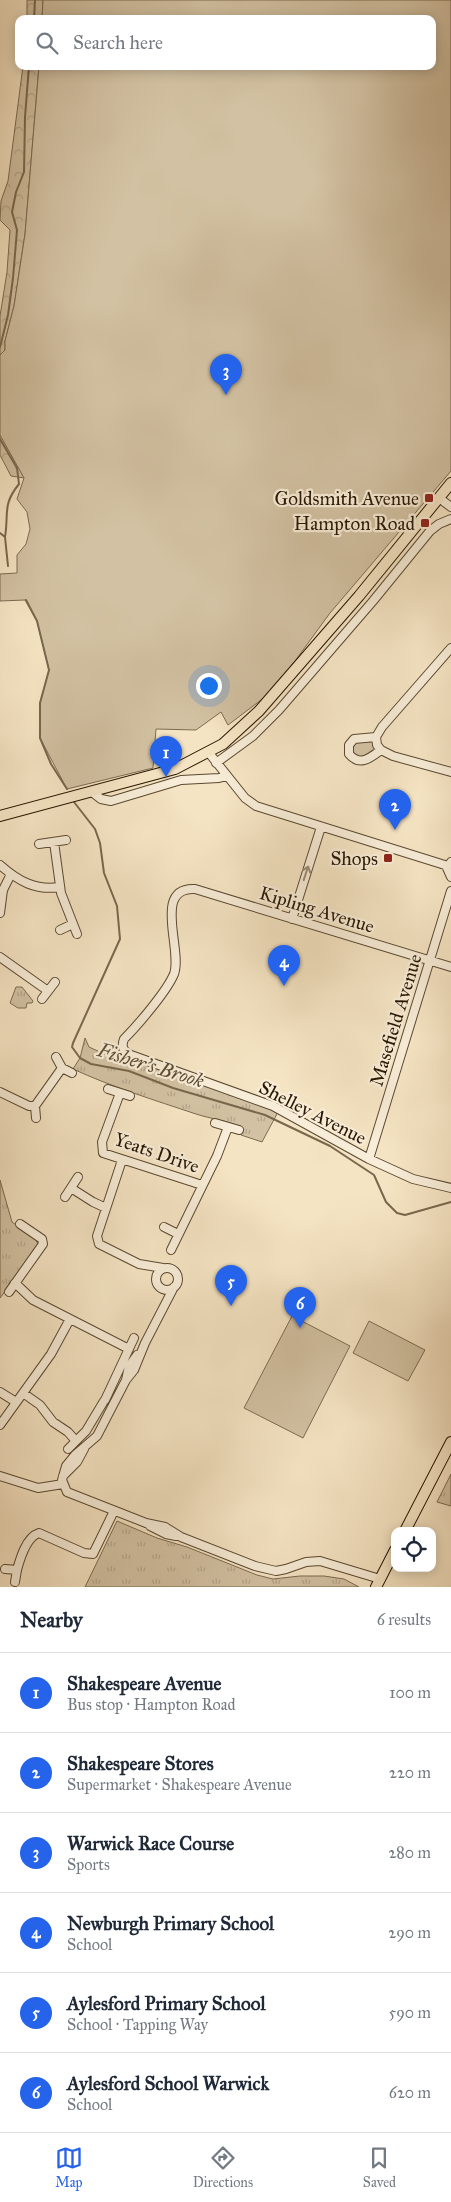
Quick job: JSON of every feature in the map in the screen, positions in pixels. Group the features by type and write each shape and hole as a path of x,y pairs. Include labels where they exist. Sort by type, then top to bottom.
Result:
{"main road":[{"path":"0,816 175,769 209,753 233,736 259,711 359,596 451,483"},
{"path":"406,1527 451,1442"},
{"path":"378,1583 391,1558"}],"street":[{"path":"439,498 451,507"},
{"path":"216,763 253,736 270,720 329,653 430,530 438,524 451,519"},
{"path":"451,648 376,737 380,750 393,756 451,772"},
{"path":"376,737 354,739 349,745 349,754 356,760 363,761 380,750"},
{"path":"209,753 248,801 256,806 449,864 448,873 451,877"},
{"path":"92,792 101,799 111,801 181,780 226,776"},
{"path":"292,919 321,827"},
{"path":"39,844 66,840"},
{"path":"54,842 60,887 77,934"},
{"path":"0,865 11,874 35,887 48,889 60,887"},
{"path":"0,912 3,890 11,874"},
{"name":"Kipling Avenue","path":"131,1055 123,1048 124,1039 166,987 174,972 176,957 171,904 180,892 195,889 451,967"},
{"name":"Masefield Avenue","path":"369,1159 451,891"},
{"path":"60,930 73,924"},
{"path":"0,957 48,991"},
{"path":"42,1000 55,982"},
{"name":"Shelley Avenue","path":"131,1055 272,1106 369,1159 420,1182 451,1188"},
{"path":"56,1057 62,1068 72,1073"},
{"path":"36,1118 35,1106 62,1068"},
{"path":"108,1089 130,1096"},
{"path":"0,1092 29,1106 35,1106"},
{"name":"Yeats Drive","path":"120,1093 101,1147 105,1154 202,1186"},
{"path":"216,1123 239,1130"},
{"path":"171,1250 217,1156 228,1127"},
{"path":"122,1160 97,1236 99,1244 139,1264 170,1268 177,1274 178,1280 140,1352 129,1366 126,1380 97,1436 84,1449 71,1458 63,1480 70,1495 146,1523 165,1527 181,1537 267,1570 286,1570 306,1562 320,1561 378,1583"},
{"path":"65,1197 78,1176"},
{"path":"71,1188 92,1202 106,1208"},
{"path":"9,1292 43,1244 42,1239 20,1224"},
{"path":"164,1227 178,1234"},
{"path":"139,1264 166,1290 174,1287"},
{"path":"160,1313 161,1299 157,1283 157,1273 163,1268"},
{"path":"15,1283 33,1300 129,1349"},
{"path":"0,1425 52,1354 70,1319"},
{"path":"68,1449 86,1431 104,1400 134,1338"},
{"path":"0,1392 16,1402"},
{"path":"23,1393 40,1405 53,1422 76,1440"},
{"path":"0,1476 38,1488 63,1480"},
{"path":"15,1582 21,1556 32,1536 39,1533 84,1554 93,1554 114,1511"},
{"path":"5,1569 17,1570"}],"green space":[{"path":"27,0 43,0 42,15 27,15"},
{"path":"43,0 451,0 451,471 330,613 295,661 265,697 228,725 221,712 196,730 156,729 153,768 67,789 40,738 40,703 49,670 37,621 25,600 0,601 0,574 17,573 17,555 26,544 30,529 27,512 17,499 24,478 0,435 0,355 5,350 5,341 14,306 25,234 39,70 436,70 436,15 42,15"},
{"path":"22,70 39,70 25,234 14,306 5,341 5,350 0,355 0,316 7,272 10,230 0,220 1,201 8,181"},
{"path":"0,432 24,478 11,476 0,455"},
{"path":"356,741 372,741 374,749 361,758 351,753 352,744"},
{"path":"16,987 22,987 33,1001 32,1003 27,1003 26,1008 18,1008 10,1003"},
{"path":"85,1038 89,1047 111,1057 115,1048 126,1055 278,1112 262,1142 241,1135 243,1128 238,1126 149,1098 73,1069 80,1058"},
{"path":"0,1180 12,1222 36,1240 39,1246 0,1298"},
{"path":"292,1316 350,1346 303,1438 244,1408"},
{"path":"369,1321 425,1350 408,1381 353,1353"},
{"path":"451,1474 451,1506 437,1502"},
{"path":"117,1521 257,1575 273,1579 324,1576 344,1579 359,1587 85,1587"}],"waterway":[{"path":"34,15 35,0"},
{"path":"0,347 8,315 13,278 17,230 12,212 16,192 24,172 25,117 29,70"},
{"path":"0,439 17,468 19,484 8,504 5,537"},
{"name":"Fisher's Brook","path":"0,533 5,537 8,566"},
{"name":"Fisher's Brook","path":"26,600 37,621 49,670 40,703 40,738 51,764 67,789"},
{"name":"Fisher's Brook","path":"74,802 95,829 100,843 104,873 117,906 120,939 73,1043 72,1047 80,1058 91,1064 129,1071 173,1088 265,1115 330,1146 374,1175 386,1202 397,1213 405,1215 451,1202"}],"place":[{"name":"Warwick Race Course","path":"226,395"},
{"name":"Goldsmith Avenue","path":"429,498"},
{"name":"Hampton Road","path":"425,523"},
{"name":"Shakespeare Avenue","path":"166,777"},
{"name":"Shakespeare Stores","path":"395,830"},
{"name":"Shops","path":"388,858"},
{"name":"Newburgh Primary School","path":"284,986"},
{"name":"Aylesford Primary School","path":"231,1306"},
{"name":"Aylesford School Warwick","path":"300,1328"}]}
